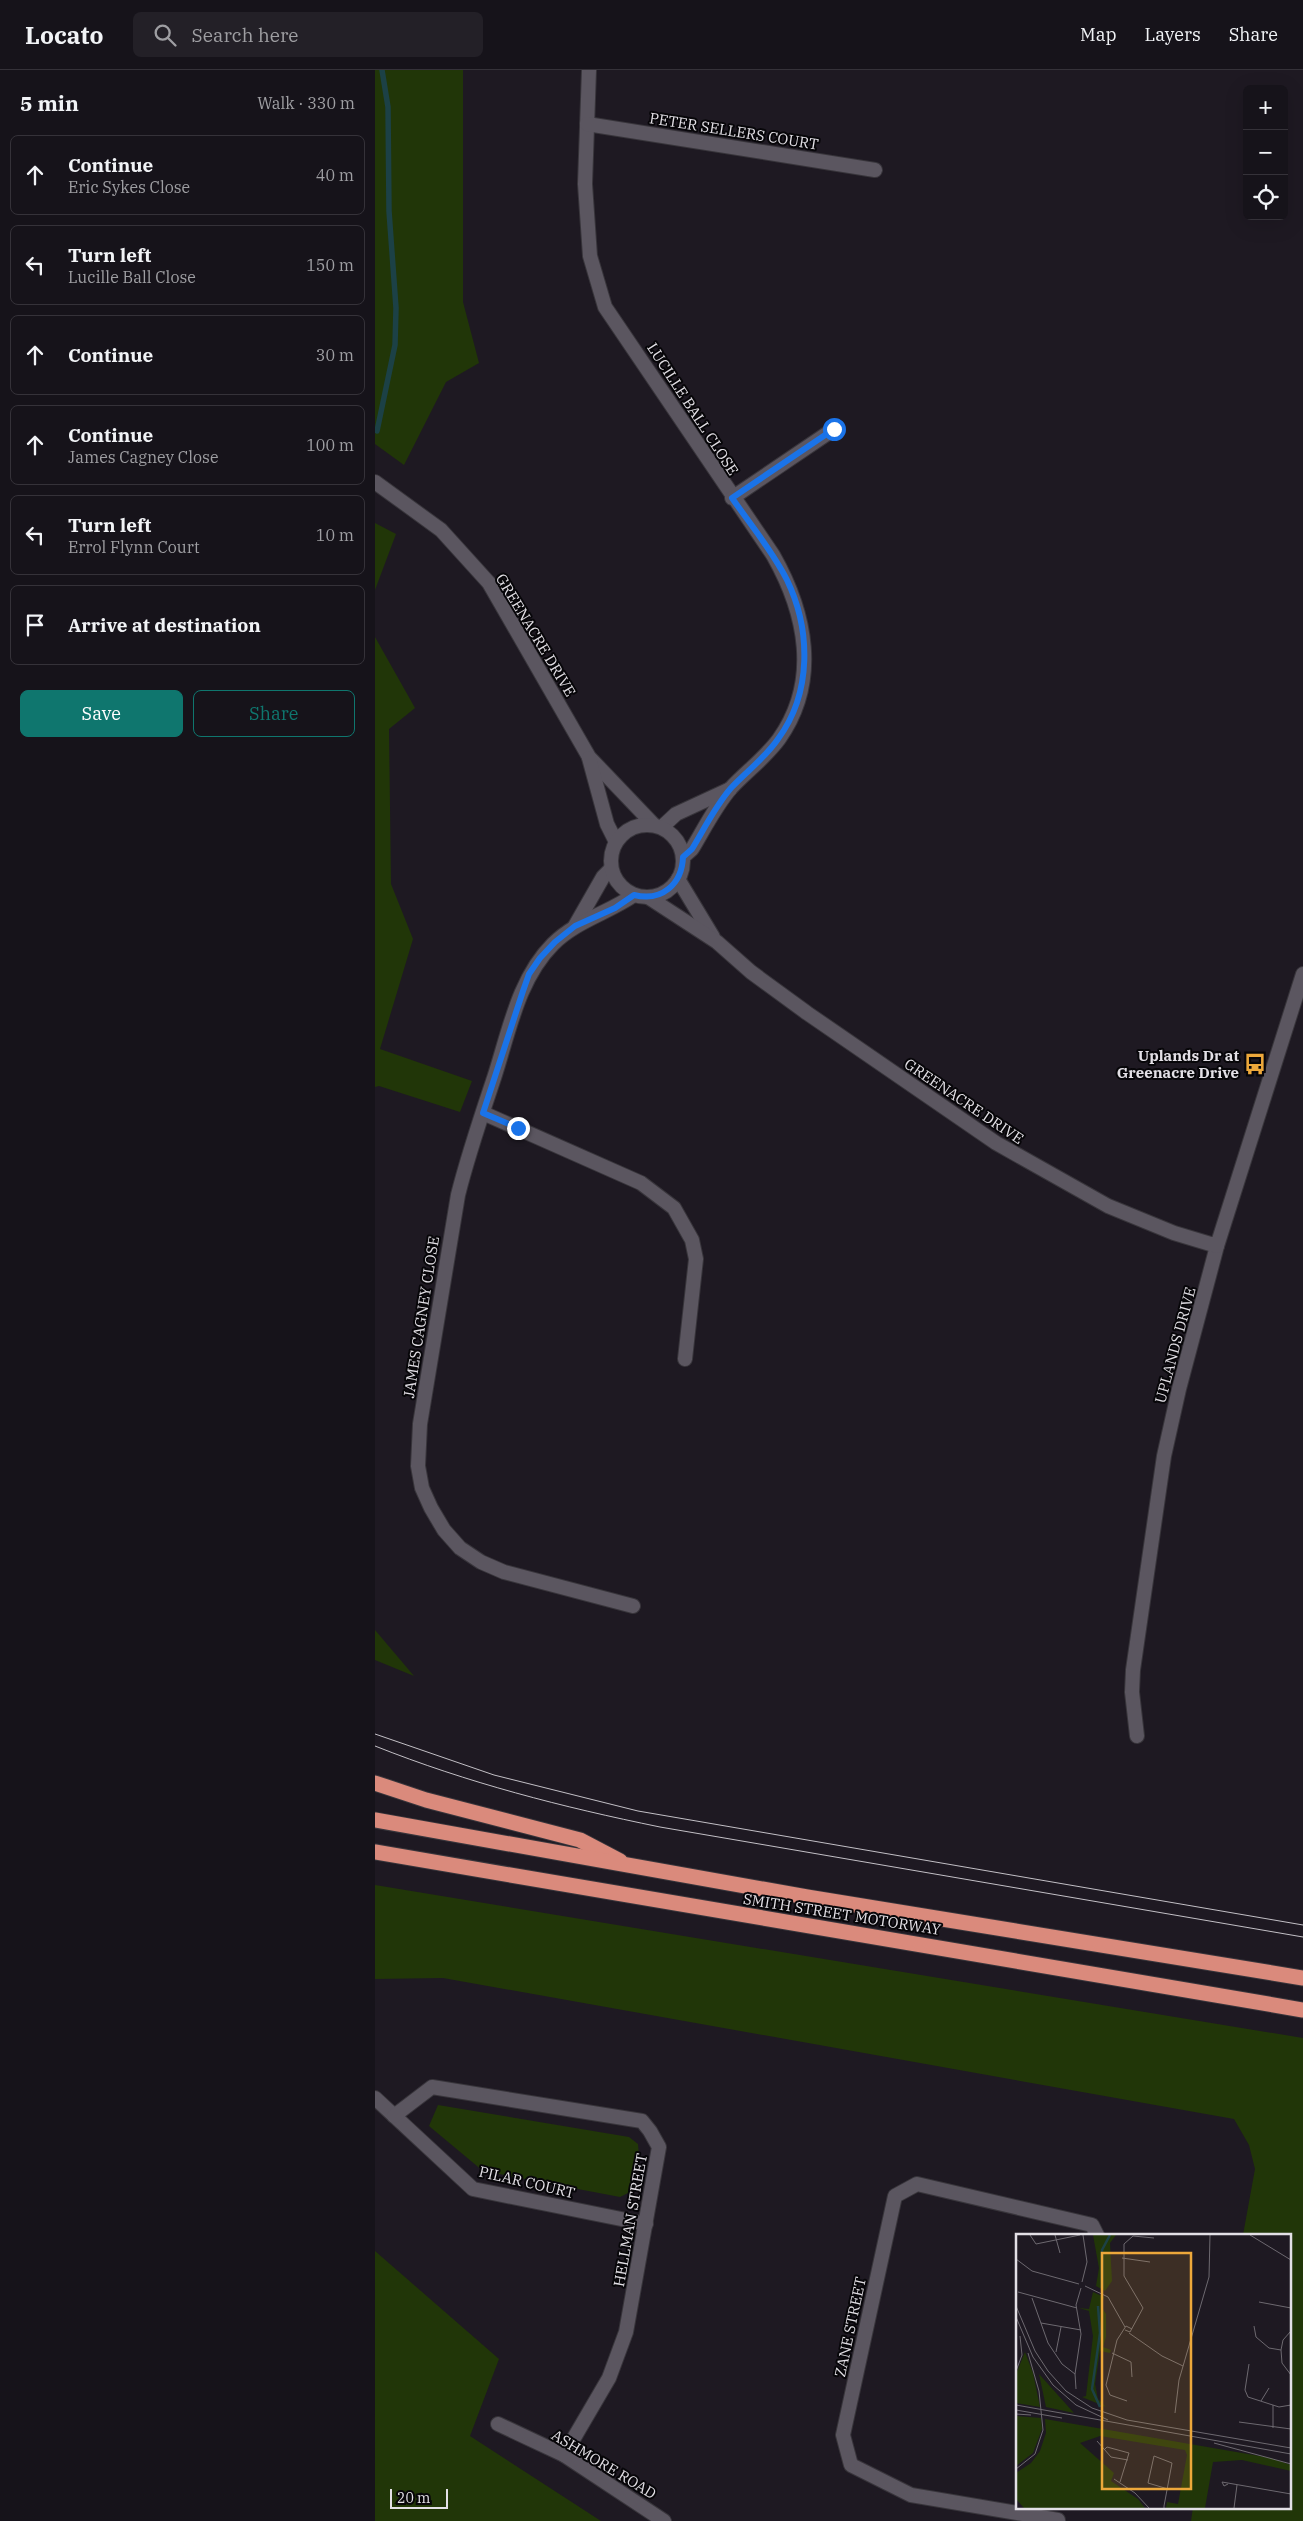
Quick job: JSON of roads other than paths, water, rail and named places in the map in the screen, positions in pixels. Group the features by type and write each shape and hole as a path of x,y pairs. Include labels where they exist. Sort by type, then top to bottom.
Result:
{"highway":[{"path":"375,1783 426,1800 581,1840 633,1868"},
{"name":"SMITH STREET MOTORWAY","path":"375,1820 633,1868 1303,1978"},
{"name":"SMITH STREET MOTORWAY","path":"375,1852 1303,2010"}],"street":[{"name":"LUCILLE BALL CLOSE","path":"589,70 585,184 590,256 605,306 787,580 802,626 805,645 801,691 793,715 780,738 762,759 730,789 692,849 683,857"},
{"name":"PETER SELLERS COURT","path":"587,124 875,170"},
{"path":"732,498 834,429"},
{"name":"GREENACRE DRIVE","path":"375,482 441,530 489,583 589,757 607,824 616,842"},
{"name":"GREENACRE DRIVE","path":"589,757 658,826"},
{"name":"LUCILLE BALL CLOSE","path":"658,826 676,814 730,789"},
{"path":"658,826 677,839 683,857 683,869 678,880 665,892 648,897 634,895 624,889 616,880 611,869 610,860 616,842 623,833 632,828 658,826"},
{"name":"JAMES CAGNEY CLOSE","path":"611,869 603,877 575,926 540,958 529,974 467,1157 458,1195 420,1424 419,1466 422,1488 444,1530 460,1548 481,1562 504,1572 633,1606"},
{"name":"GREENACRE DRIVE","path":"678,880 717,942"},
{"name":"JAMES CAGNEY CLOSE","path":"575,926 615,908 634,895"},
{"name":"GREENACRE DRIVE","path":"648,897 717,942 751,972 800,1008 995,1143 1108,1206 1174,1233 1217,1246"},
{"name":"UPLANDS DRIVE","path":"1137,1736 1132,1692 1133,1670 1153,1522 1179,1389 1217,1246 1303,974"},
{"path":"483,1113 641,1183 673,1208 692,1240 696,1259 685,1359"},
{"name":"HELLMAN STREET","path":"394,2116 432,2087 642,2121 651,2131 659,2147 626,2332 609,2378 565,2455"},
{"name":"PILAR COURT","path":"375,2098 473,2189 646,2224"},
{"name":"ZANE STREET","path":"1059,2516 911,2495 851,2465 843,2434 895,2196 917,2184 1092,2225 1096,2234"},
{"name":"ASHMORE ROAD","path":"498,2424 565,2455 664,2521"}],"waterway":[{"path":"377,431 395,345 396,308 389,211 388,107 382,70"}],"tram line":[{"path":"375,1734 494,1775 638,1811 1303,1925"},
{"path":"375,1746 480,1783 587,1811 660,1827 1303,1937"}],"place":[{"name":"Uplands Dr at Greenacre Drive","path":"1255,1064"}]}
